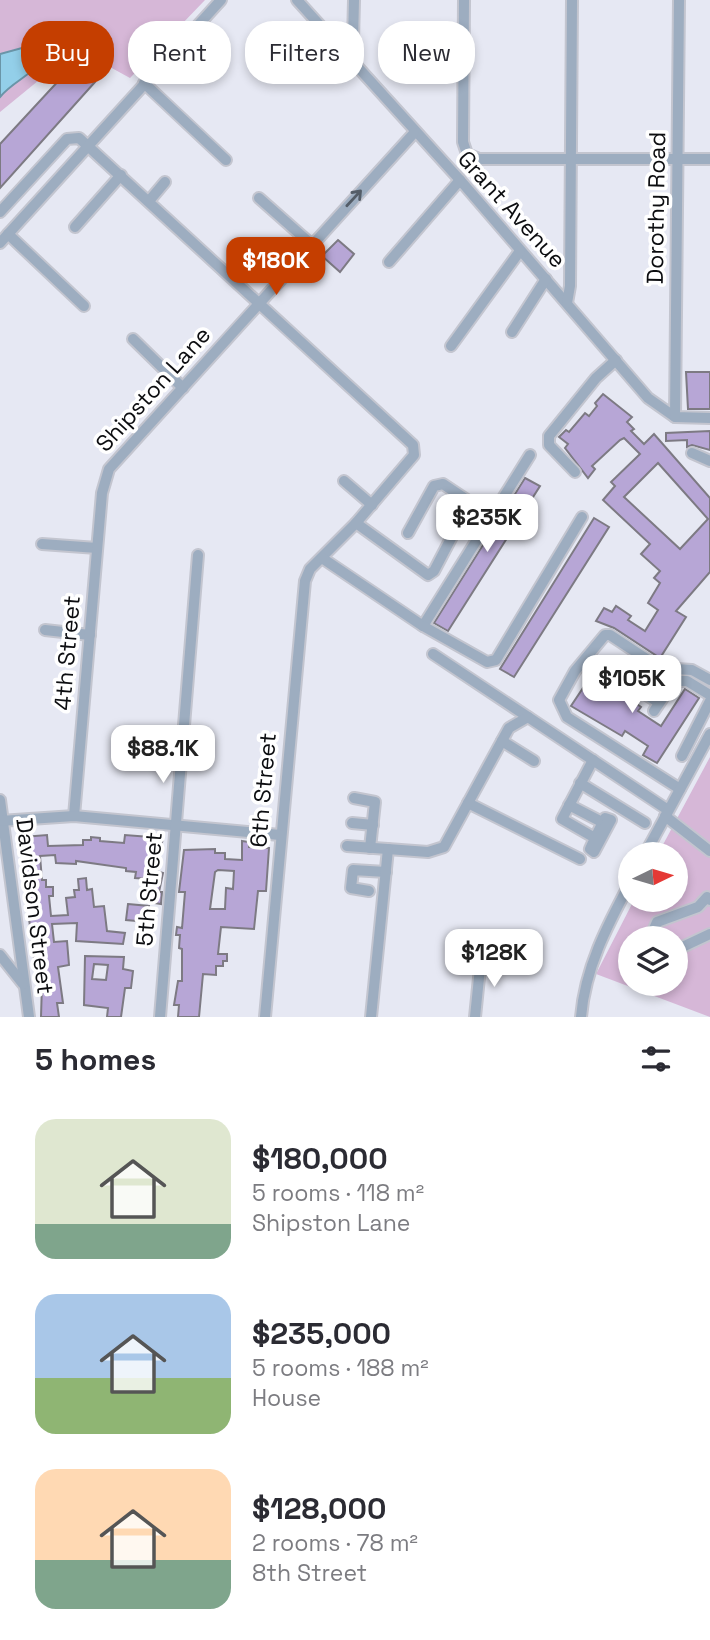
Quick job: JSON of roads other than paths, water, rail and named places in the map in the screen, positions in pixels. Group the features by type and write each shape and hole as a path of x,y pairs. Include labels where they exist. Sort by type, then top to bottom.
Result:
{"street":[{"path":"201,21 220,0"},
{"name":"Grant Avenue","path":"297,0 316,21"},
{"path":"353,21 354,0"},
{"path":"464,0 463,142 467,154 479,159 710,159"},
{"path":"567,303 570,286 572,0"},
{"name":"Dorothy Road","path":"675,417 680,0"},
{"name":"Grant Avenue","path":"364,75 460,180 648,398 675,417"},
{"path":"84,306 4,239 143,84"},
{"path":"145,84 226,160"},
{"name":"Shipston Lane","path":"102,493 104,480 115,461 414,132"},
{"path":"0,212 67,139 75,137 89,145 257,302 409,438 414,455 322,558 423,626 487,662 496,660 582,517"},
{"path":"75,227 121,175"},
{"path":"389,262 460,180"},
{"path":"149,201 165,182"},
{"path":"259,198 311,244"},
{"path":"451,346 520,251"},
{"path":"512,332 546,279"},
{"path":"133,339 183,388"},
{"path":"575,472 549,445 549,436 596,378 616,360"},
{"path":"675,417 710,418"},
{"path":"692,453 710,461"},
{"path":"423,626 530,454"},
{"path":"344,481 372,505"},
{"path":"356,523 428,575 440,560 469,504 467,500 443,484 434,486 408,533"},
{"name":"4th Street","path":"74,816 102,493"},
{"path":"43,544 97,548"},
{"name":"5th Street","path":"160,1017 198,555"},
{"name":"6th Street","path":"265,1017 302,594 310,569 322,558"},
{"path":"45,630 89,635"},
{"path":"680,789 568,718 559,700 575,671 605,635 610,635 660,668 692,670 710,680"},
{"path":"433,654 593,760 667,813 710,851"},
{"path":"607,671 656,707 669,685 680,680 710,695"},
{"path":"682,756 710,701"},
{"path":"347,846 437,852 444,847 509,728 528,717"},
{"path":"651,842 710,734"},
{"path":"502,741 534,761"},
{"path":"593,760 562,819 595,838"},
{"path":"580,783 645,823"},
{"path":"354,798 375,802 370,848"},
{"name":"Davidson Street","path":"0,800 29,1017"},
{"path":"468,803 579,859"},
{"path":"569,804 598,820"},
{"path":"1,821 74,816 280,835"},
{"path":"352,823 373,825"},
{"path":"371,1017 388,849"},
{"path":"369,891 351,888 353,870 386,872"},
{"path":"656,926 657,922 698,907 707,897 710,900"},
{"path":"581,1017 586,981 618,906"},
{"path":"688,944 710,934"},
{"path":"0,955 23,984"},
{"path":"475,1017 481,958"}],"water":[{"path":"21,48 21,79 0,97 0,54"}]}
